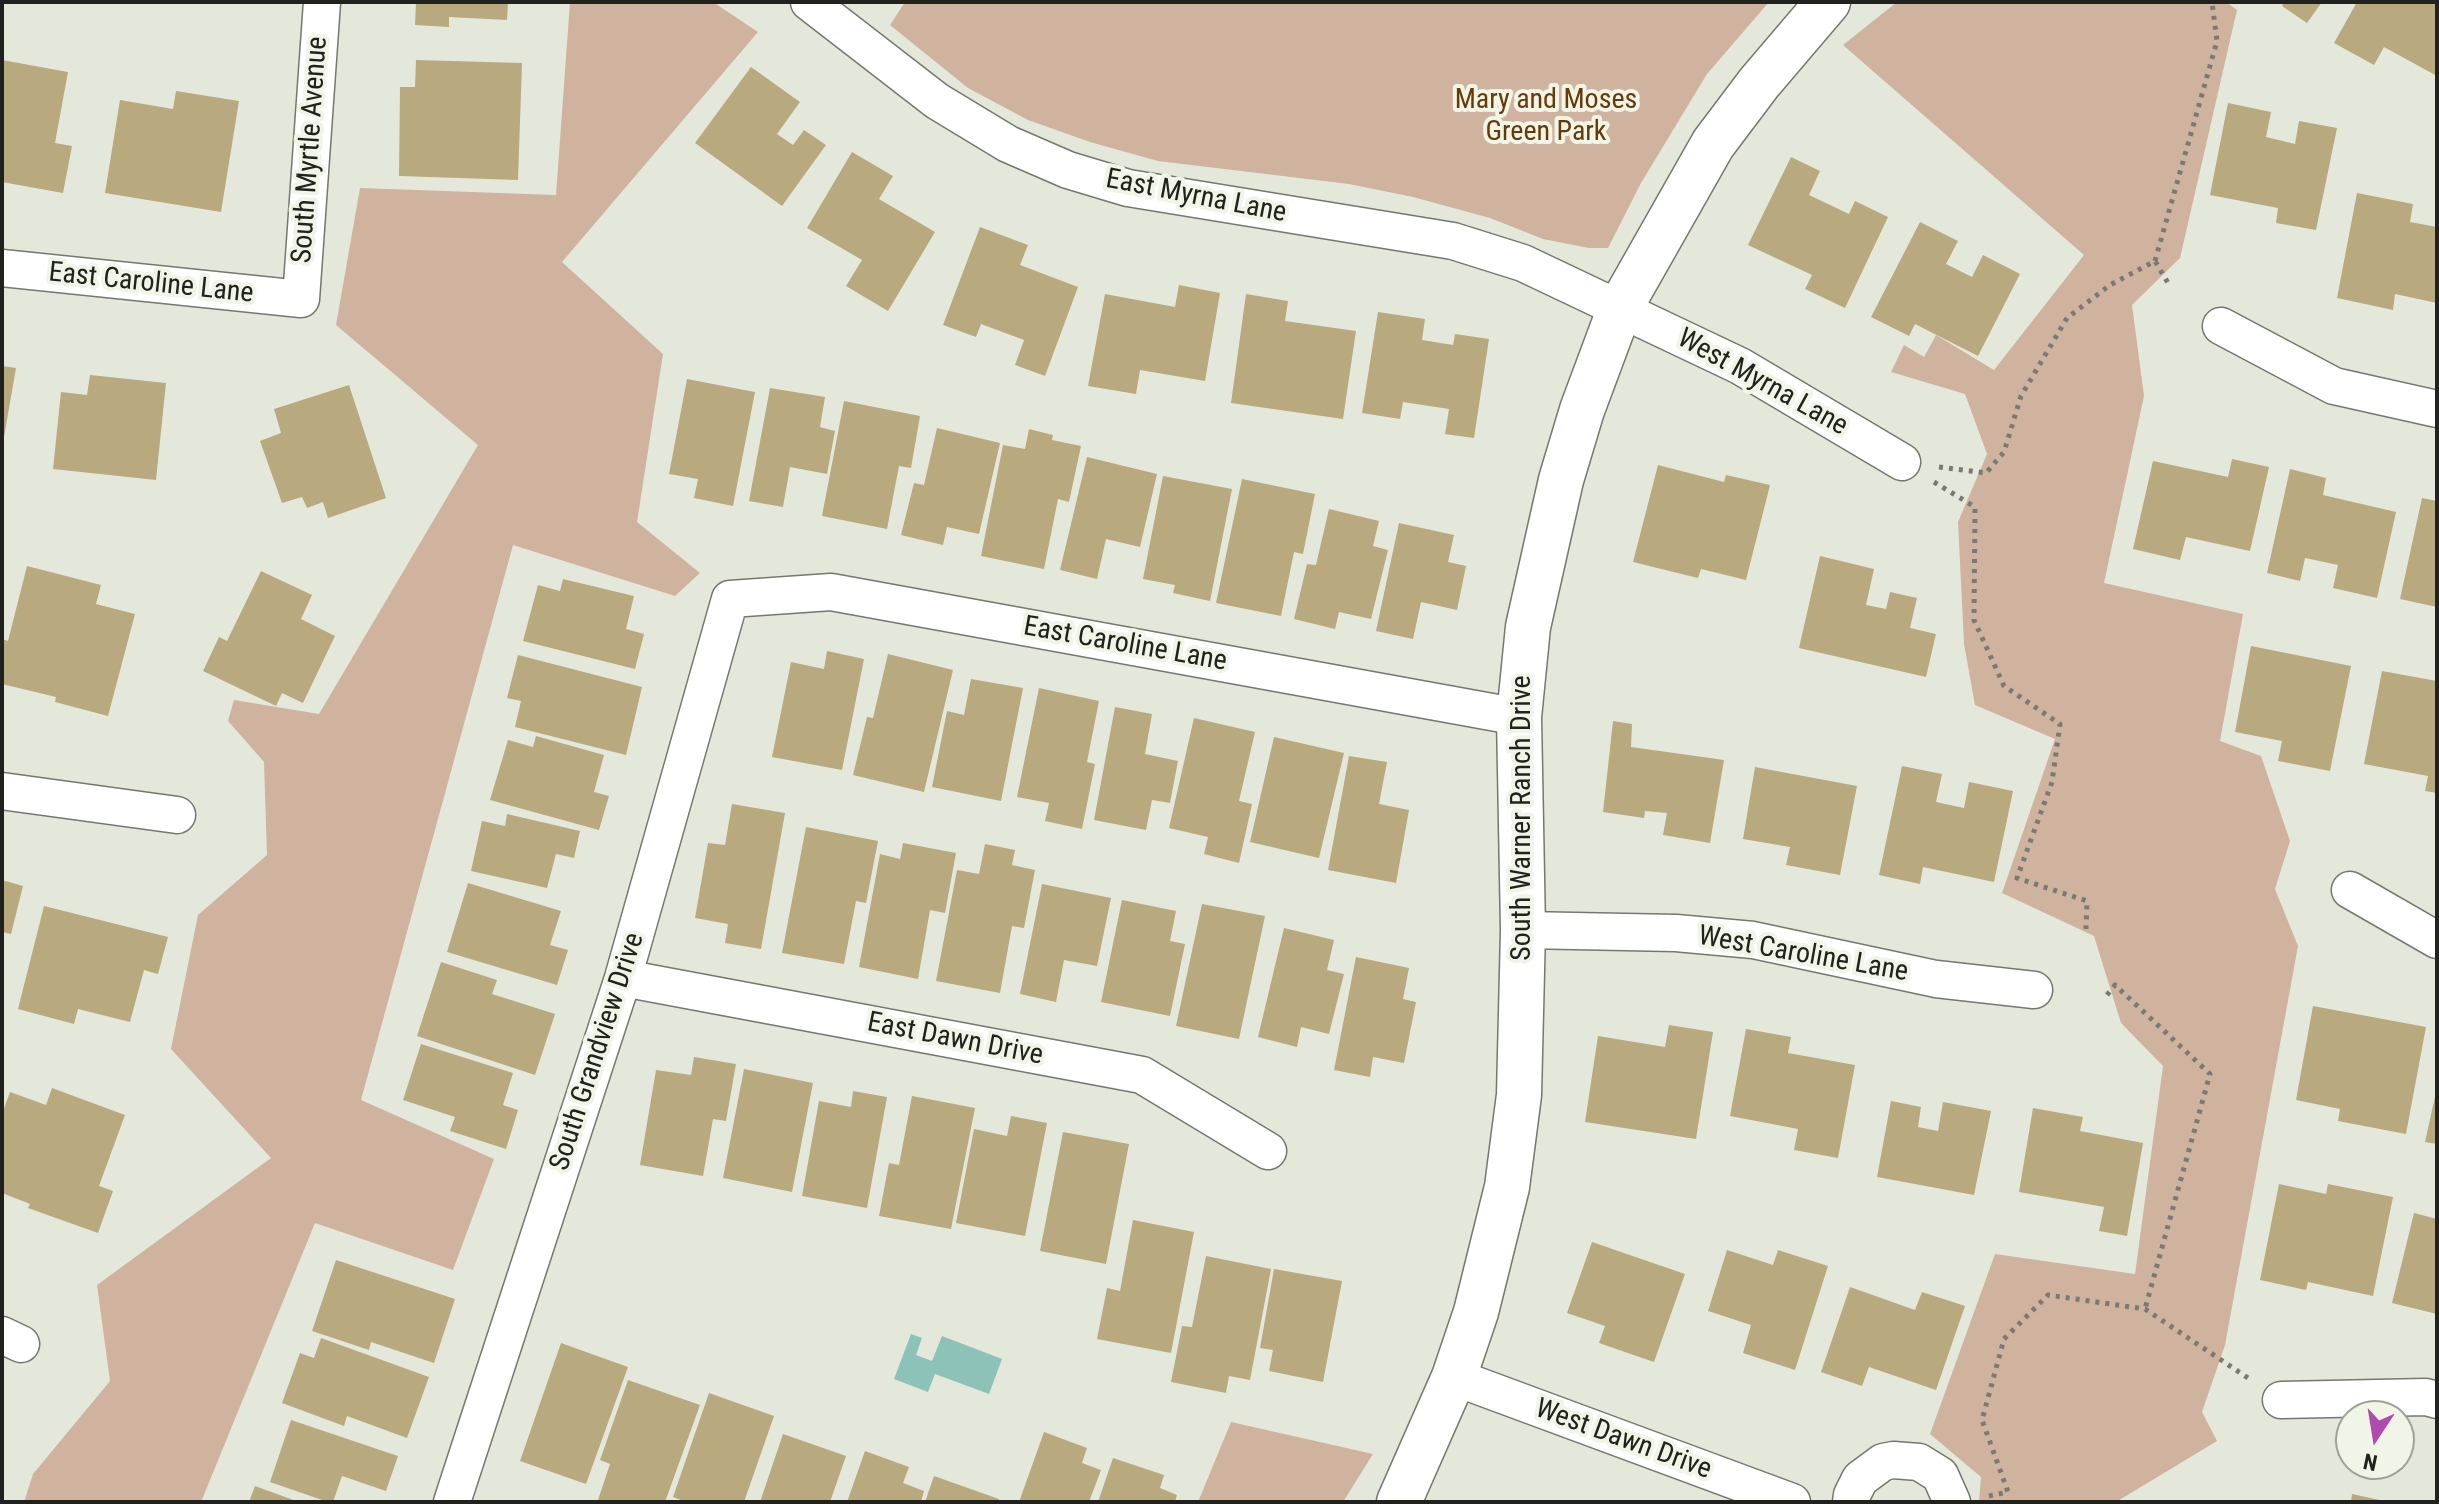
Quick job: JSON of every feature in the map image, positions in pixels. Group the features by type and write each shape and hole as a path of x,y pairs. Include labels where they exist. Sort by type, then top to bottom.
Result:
{"street":[{"name":"South Myrtle Avenue","path":"301,299 322,2"},
{"name":"East Myrna Lane","path":"809,2 937,101 1008,144 1068,170 1128,188 1453,241 1523,263 1620,308"},
{"name":"South Warner Ranch Drive","path":"1399,1502 1454,1377 1476,1312 1507,1187 1519,1095 1523,930 1519,717 1528,627 1557,494 1582,410 1620,308 1713,144 1759,83 1828,2"},
{"name":"East Caroline Lane","path":"2,268 301,299"},
{"name":"West Myrna Lane","path":"1620,308 1740,366 1902,462"},
{"path":"2221,326 2334,386 2437,409"},
{"name":"East Caroline Lane","path":"730,599 831,592 1519,717"},
{"name":"South Grandview Drive","path":"452,1502 623,978 730,599"},
{"path":"2,791 177,815"},
{"path":"2350,890 2437,940"},
{"name":"West Caroline Lane","path":"1523,930 1676,933 1753,940 1936,979 2034,990"},
{"name":"East Dawn Drive","path":"623,978 1142,1075 1268,1151"},
{"name":"West Dawn Drive","path":"1454,1377 1792,1502"},
{"path":"2281,1400 2426,1397 2437,1400"},
{"path":"1851,1502 1860,1479 1883,1462 1893,1460 1919,1462 1940,1475 1965,1500"}],"path":[{"path":"1902,462 1986,473 2004,452 2021,396 2067,318 2110,285 2155,261 2217,41 2212,2"},
{"path":"2155,261 2168,283"},
{"path":"1902,462 1975,507 1974,620 2004,686 2060,724 2052,782 2017,878 2087,901 2086,929"},
{"path":"2107,995 2115,985 2210,1074 2145,1309"},
{"path":"1965,1500 2008,1492 1982,1420 2004,1339 2048,1295 2145,1309 2281,1400"}],"green space":[{"path":"570,2 713,2 758,32 562,262 663,354 637,522 700,573 675,596 513,545 361,1100 494,1159 453,1270 315,1223 201,1502 24,1502 33,1474 110,1381 97,1285 271,1158 171,1049 198,915 267,855 264,762 228,721 234,700 319,714 478,445 336,325 360,188 556,195"},
{"name":"Mary and Moses Green Park","path":"905,2 1769,2 1707,74 1641,183 1608,248 1589,248 1543,239 1490,218 1413,197 1349,184 1158,161 1028,120 968,88 890,25"},
{"path":"1897,2 2226,2 2237,10 2180,258 2132,305 2144,396 2104,583 2243,614 2220,741 2261,756 2290,841 2275,889 2298,946 2225,1345 2202,1412 2217,1441 2116,1502 1979,1502 1981,1477 1930,1434 1995,1254 2135,1274 2163,1066 2121,1023 2094,936 2002,893 2055,739 1975,705 1964,644 1958,522 1987,454 1965,394 1891,372 1904,345 1924,357 1936,335 1994,370 2084,255 1843,45"},
{"path":"1231,1422 1373,1454 1343,1502 1198,1502"}],"water":[{"path":"911,1334 922,1338 916,1355 932,1361 942,1336 1002,1359 989,1394 935,1374 928,1392 894,1379"}],"building":[{"path":"416,2 508,2 507,20 449,17 449,27 415,25"},
{"path":"2284,2 2322,2 2307,23 2282,6"},
{"path":"2357,2 2437,2 2437,76 2384,47 2374,65 2334,43"},
{"path":"2,60 68,72 55,143 72,146 63,193 2,182"},
{"path":"416,60 522,63 518,180 399,176 400,87 415,87"},
{"path":"751,67 800,102 777,134 793,145 804,130 826,145 782,206 695,143"},
{"path":"176,91 239,101 221,212 105,193 120,100 173,109"},
{"path":"2228,103 2271,112 2266,137 2295,144 2299,121 2337,128 2316,230 2276,223 2278,208 2210,195"},
{"path":"852,152 893,176 879,199 935,232 888,311 846,286 862,260 807,228"},
{"path":"1791,157 1820,171 1809,195 1849,214 1855,201 1888,217 1845,308 1805,289 1812,275 1748,245"},
{"path":"2357,193 2413,204 2410,222 2437,227 2437,303 2395,294 2393,310 2337,298"},
{"path":"1920,222 1958,241 1946,264 1972,277 1983,255 2020,274 1978,356 1915,324 1909,336 1871,317"},
{"path":"980,227 1028,245 1020,265 1078,287 1045,376 1015,365 1024,340 981,324 976,337 943,325"},
{"path":"1179,285 1220,293 1205,381 1140,370 1136,394 1088,386 1105,294 1175,307"},
{"path":"1246,294 1288,301 1285,321 1356,331 1343,419 1231,403"},
{"path":"1378,312 1425,319 1422,340 1453,345 1455,334 1489,339 1474,438 1445,434 1449,409 1403,402 1400,419 1362,413"},
{"path":"2,366 16,368 4,437 2,437"},
{"path":"90,375 166,383 156,480 53,469 61,392 87,395"},
{"path":"687,379 755,392 733,506 694,498 698,479 669,474"},
{"path":"349,385 386,498 328,518 323,502 307,508 302,497 282,503 260,441 281,433 274,409"},
{"path":"770,388 825,397 820,427 835,431 827,474 790,467 783,507 749,501"},
{"path":"844,401 920,416 911,468 899,466 887,529 822,516"},
{"path":"937,428 1000,443 979,534 947,527 943,545 901,535 914,483 924,485"},
{"path":"1029,429 1053,435 1052,440 1081,446 1069,502 1058,499 1044,569 981,556 1003,445 1025,449"},
{"path":"1087,457 1157,474 1140,547 1106,539 1097,579 1060,570"},
{"path":"2232,459 2269,467 2250,551 2186,537 2180,560 2133,549 2153,461 2228,477"},
{"path":"1658,465 1724,482 1726,475 1770,485 1746,580 1701,569 1698,578 1633,562"},
{"path":"2290,469 2326,478 2323,495 2396,512 2377,598 2333,588 2338,565 2305,558 2300,581 2267,573"},
{"path":"1163,476 1232,489 1210,601 1173,593 1175,585 1143,579"},
{"path":"1242,479 1315,494 1303,554 1294,552 1281,616 1216,603"},
{"path":"2422,498 2437,501 2437,607 2400,599"},
{"path":"1329,509 1379,521 1373,546 1388,550 1371,619 1339,612 1335,629 1294,619 1307,564 1316,565"},
{"path":"1399,523 1454,535 1448,562 1466,566 1457,610 1421,602 1413,639 1376,631"},
{"path":"1820,556 1874,569 1866,605 1886,609 1890,592 1917,598 1910,628 1936,634 1926,677 1799,648"},
{"path":"27,566 101,585 96,604 135,614 108,716 55,702 56,697 2,684 2,639 8,641"},
{"path":"261,571 312,595 301,619 335,636 303,703 282,693 276,706 203,671 219,637 227,641"},
{"path":"563,579 634,596 626,629 644,634 635,669 523,641 538,585 560,591"},
{"path":"2251,646 2351,666 2330,771 2278,761 2282,741 2235,732"},
{"path":"827,651 864,659 842,770 772,757 791,662 824,669"},
{"path":"888,654 953,670 924,792 853,775 867,717 873,718"},
{"path":"518,655 642,687 626,755 515,727 521,701 507,698"},
{"path":"2382,671 2437,681 2437,793 2425,791 2428,776 2364,764"},
{"path":"971,679 1023,688 1001,801 932,787 947,711 964,715"},
{"path":"1039,688 1099,701 1087,762 1095,764 1082,829 1045,821 1049,803 1017,797"},
{"path":"1115,707 1152,714 1145,754 1178,761 1170,803 1152,800 1146,830 1094,820"},
{"path":"1194,718 1255,732 1239,801 1252,804 1239,863 1204,854 1208,837 1169,828"},
{"path":"1613,721 1632,724 1631,747 1724,760 1710,843 1663,835 1667,813 1645,811 1644,818 1603,812"},
{"path":"536,736 604,755 594,792 609,796 599,830 490,800 508,740 533,747"},
{"path":"1274,737 1344,753 1319,858 1250,842"},
{"path":"1349,756 1387,762 1379,804 1409,810 1396,883 1328,870"},
{"path":"1902,766 1942,774 1936,802 1964,808 1969,782 2013,791 1994,882 1923,867 1920,884 1879,875"},
{"path":"1755,767 1857,786 1840,875 1786,865 1790,847 1743,839"},
{"path":"732,804 785,813 761,949 725,943 728,924 695,918 708,843 725,845"},
{"path":"507,814 580,831 574,858 556,854 547,888 471,871 482,821 505,826"},
{"path":"806,827 878,841 866,903 856,901 844,964 782,953"},
{"path":"903,843 956,853 945,913 930,910 918,979 859,967 880,854 900,859"},
{"path":"985,844 1015,850 1012,865 1035,870 1024,928 1012,926 1000,993 936,981 957,870 979,874"},
{"path":"2,880 23,886 11,934 2,932"},
{"path":"468,883 561,911 550,945 568,950 557,985 447,952"},
{"path":"1042,884 1111,898 1097,966 1064,960 1056,1002 1020,994"},
{"path":"1122,900 1176,911 1170,941 1185,944 1170,1016 1101,1002"},
{"path":"1202,904 1265,916 1239,1039 1176,1026"},
{"path":"44,906 168,937 158,974 144,970 130,1022 78,1009 74,1024 18,1009"},
{"path":"1284,928 1334,940 1327,970 1344,974 1329,1034 1301,1027 1297,1047 1258,1037"},
{"path":"1356,957 1409,968 1403,999 1416,1002 1404,1063 1373,1057 1370,1077 1334,1070"},
{"path":"441,962 497,980 492,994 555,1014 535,1075 417,1036"},
{"path":"2313,1006 2426,1027 2406,1134 2338,1121 2340,1109 2296,1100"},
{"path":"1669,1025 1713,1032 1696,1139 1585,1122 1598,1036 1665,1047"},
{"path":"1746,1029 1791,1037 1788,1053 1855,1065 1838,1158 1794,1150 1798,1129 1730,1116"},
{"path":"421,1044 513,1073 503,1105 518,1110 506,1149 450,1131 455,1117 403,1100"},
{"path":"694,1057 736,1064 726,1121 713,1119 703,1176 640,1165 656,1070 691,1075"},
{"path":"744,1069 813,1083 792,1192 723,1178"},
{"path":"52,1088 125,1115 99,1186 113,1191 98,1233 28,1208 30,1204 2,1193 2,1114 10,1092 46,1105"},
{"path":"853,1091 887,1097 867,1208 802,1196 819,1101 851,1107"},
{"path":"2437,1092 2437,1144 2425,1142"},
{"path":"912,1096 975,1108 951,1229 879,1216 889,1163 899,1165"},
{"path":"1891,1101 1921,1107 1918,1127 1938,1131 1943,1102 1991,1111 1974,1195 1877,1177"},
{"path":"2033,1108 2083,1117 2080,1131 2143,1143 2127,1236 2099,1231 2104,1207 2019,1192"},
{"path":"1011,1116 1047,1123 1025,1236 956,1223 974,1129 1007,1136"},
{"path":"1063,1132 1129,1144 1106,1264 1040,1251"},
{"path":"2279,1184 2326,1194 2328,1184 2393,1197 2373,1296 2308,1282 2306,1290 2260,1280"},
{"path":"2414,1213 2437,1219 2437,1314 2392,1303"},
{"path":"1133,1220 1194,1232 1171,1353 1097,1339 1107,1288 1120,1291"},
{"path":"1592,1242 1685,1274 1654,1362 1599,1343 1605,1326 1567,1313"},
{"path":"1727,1250 1773,1265 1778,1250 1828,1266 1795,1370 1743,1353 1751,1325 1708,1311"},
{"path":"1206,1256 1271,1269 1250,1380 1229,1376 1226,1393 1171,1382 1182,1326 1192,1327"},
{"path":"336,1260 455,1299 434,1363 371,1342 369,1350 312,1331"},
{"path":"1274,1269 1342,1281 1323,1382 1269,1371 1273,1350 1260,1348"},
{"path":"1850,1287 1915,1310 1922,1292 1965,1306 1936,1390 1869,1367 1862,1386 1821,1372"},
{"path":"321,1338 429,1377 407,1438 347,1416 344,1426 282,1403 300,1353 314,1358"},
{"path":"561,1343 628,1367 586,1484 520,1461"},
{"path":"628,1380 700,1405 665,1502 598,1500 610,1464 600,1460"},
{"path":"709,1393 774,1416 744,1502 686,1502 673,1497"},
{"path":"291,1420 398,1456 386,1491 342,1476 333,1502 328,1502 270,1482"},
{"path":"1044,1432 1087,1448 1082,1463 1101,1470 1089,1502 1019,1502"},
{"path":"783,1434 846,1456 830,1502 760,1502"},
{"path":"865,1451 909,1467 903,1483 924,1491 921,1502 847,1502"},
{"path":"1113,1458 1164,1475 1160,1488 1177,1495 1175,1502 1098,1502"},
{"path":"934,1476 999,1499 998,1502 925,1502"},
{"path":"255,1486 299,1502 249,1502"},
{"path":"2352,1494 2384,1501 2384,1502 2351,1502"}]}
